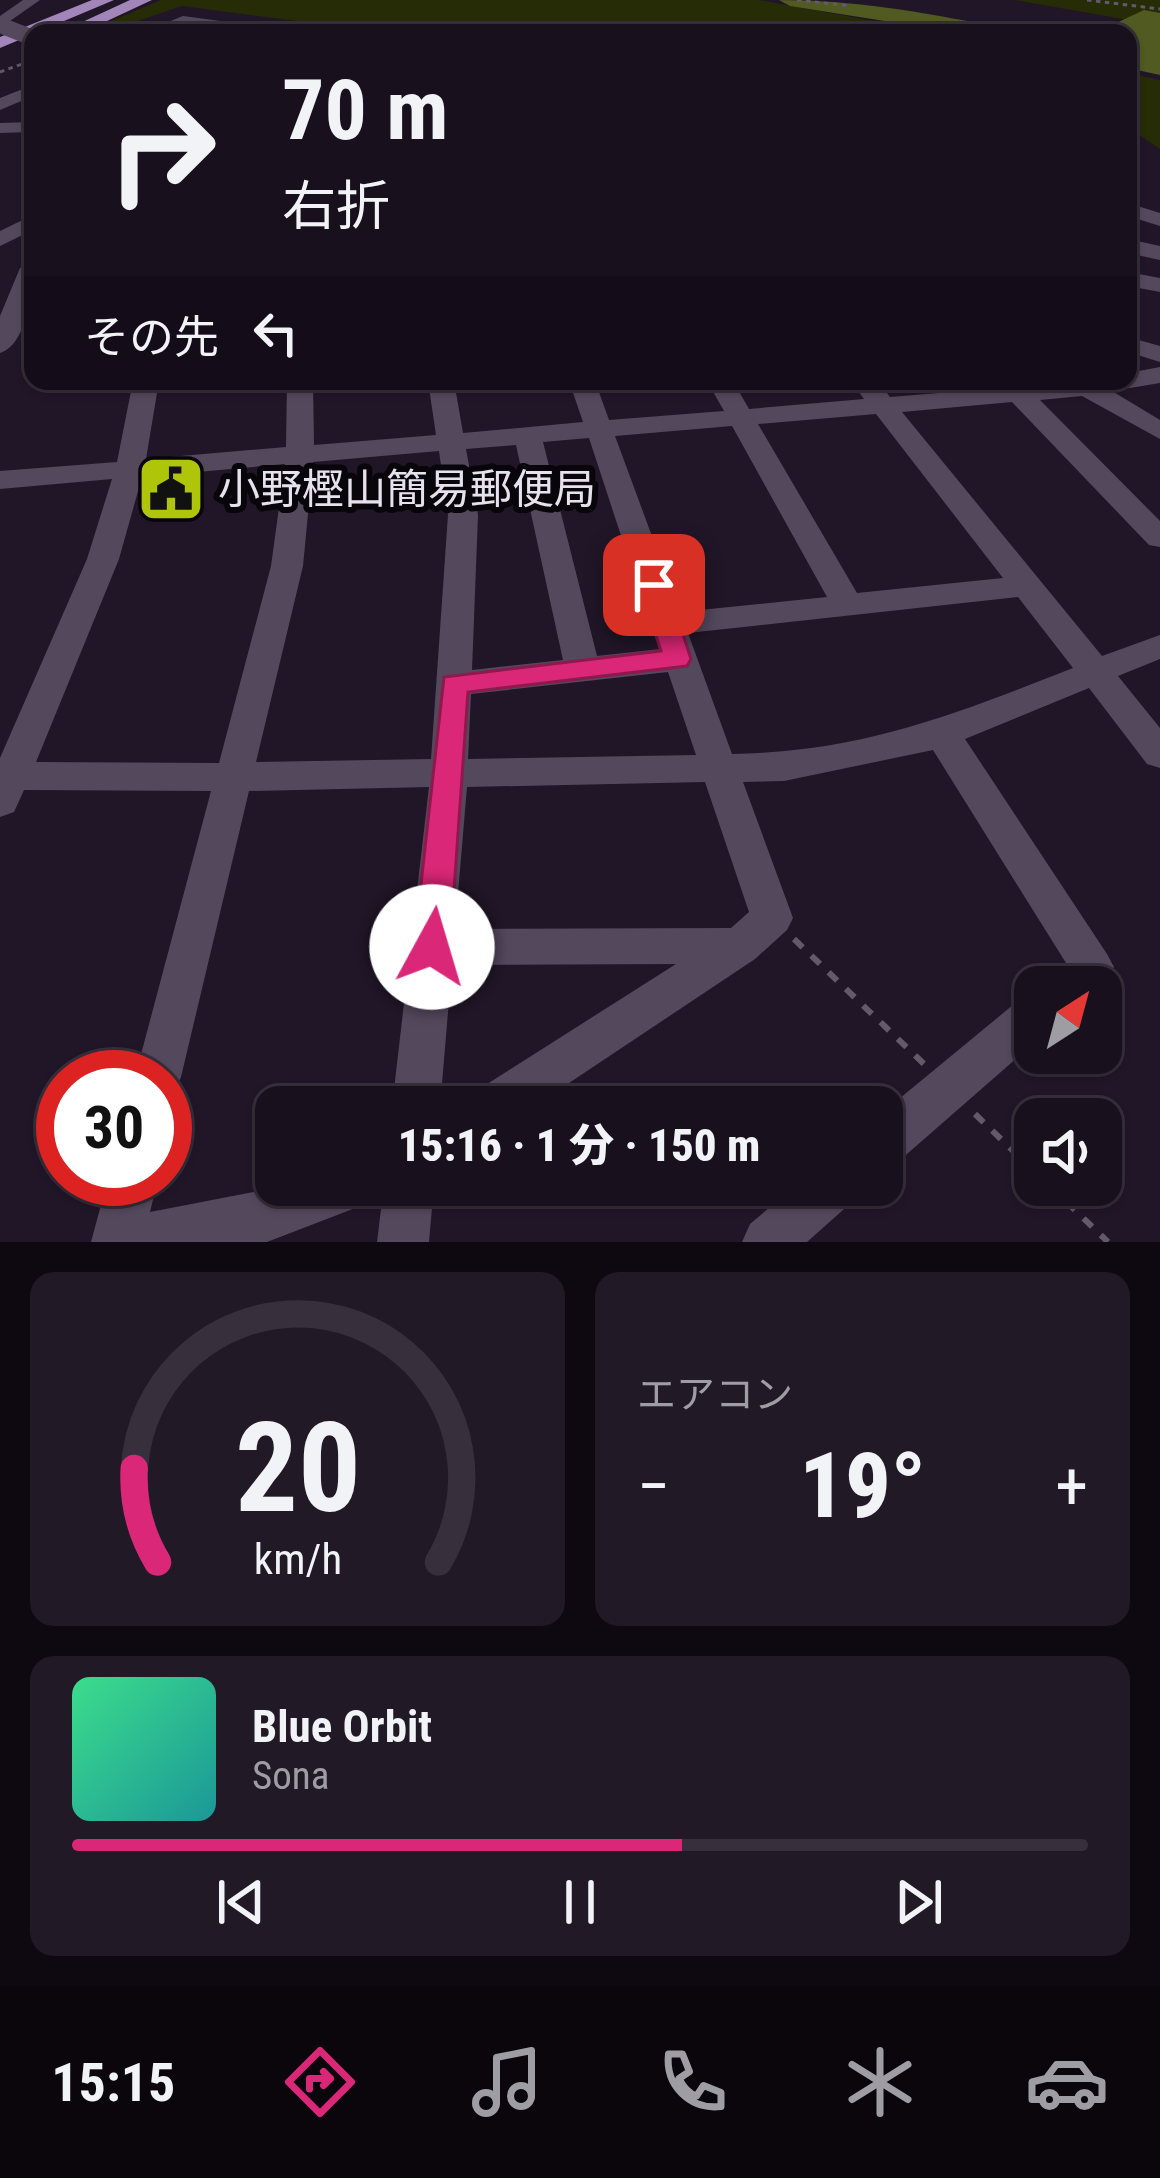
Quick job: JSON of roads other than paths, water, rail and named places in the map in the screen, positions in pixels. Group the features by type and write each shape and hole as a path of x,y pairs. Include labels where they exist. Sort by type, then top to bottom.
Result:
{"highway":[{"path":"59,24 106,0"},
{"path":"67,24 128,0"},
{"path":"86,24 144,0"},
{"path":"1,68 24,46"}],"street":[{"path":"1,35 33,0"},
{"path":"2,334 24,286"},
{"path":"144,390 130,467 103,559 4,785 784,767 942,734 1160,646"},
{"path":"165,1050 287,566 300,454 300,390"},
{"path":"418,1086 449,773 463,515 442,390"},
{"path":"585,390 718,771 756,932"},
{"path":"725,390 845,602"},
{"path":"0,480 742,418 874,393 943,390"},
{"path":"1015,390 1160,538"},
{"path":"1090,390 1160,431"},
{"path":"874,393 1160,754"},
{"path":"527,436 582,667"},
{"path":"668,624 1026,586"},
{"path":"454,684 677,659"},
{"path":"942,734 1091,966"},
{"path":"432,947 756,932"},
{"path":"525,1086 756,932"},
{"path":"903,1126 1014,1032"},
{"path":"117,1242 126,1206"},
{"path":"127,1242 281,1214 301,1206"},
{"path":"403,1242 407,1206"},
{"path":"768,1242 810,1206"}],"waterway":[{"path":"790,0 949,24"}],"place":[{"name":"小野樫山簡易郵便局","path":"171,489"}]}
